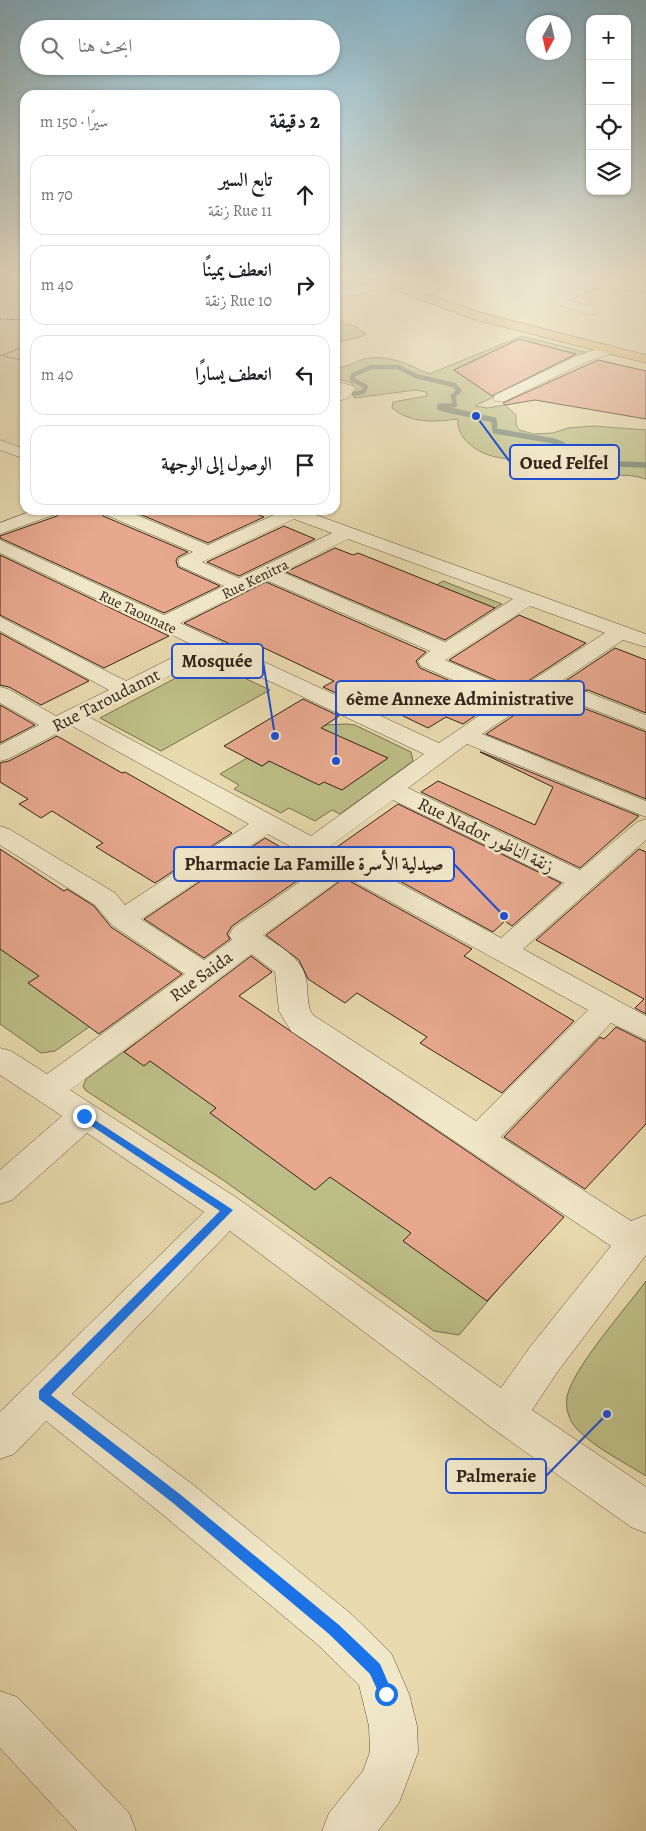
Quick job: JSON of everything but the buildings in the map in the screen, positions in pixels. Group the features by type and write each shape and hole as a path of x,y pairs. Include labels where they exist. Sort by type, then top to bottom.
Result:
{"street":[{"path":"500,398 579,360"},
{"path":"340,387 348,389 340,396"},
{"path":"0,445 20,452"},
{"path":"0,529 37,515"},
{"path":"122,515 208,552"},
{"path":"240,586 187,562 283,515"},
{"path":"297,515 646,641"},
{"name":"Rue Kenitra","path":"162,624 346,533"},
{"name":"Rue Taounate","path":"0,546 162,624 440,753"},
{"path":"267,573 446,650"},
{"path":"517,700 429,661 529,598"},
{"path":"3,627 126,690"},
{"path":"313,847 465,734 621,632"},
{"name":"Rue Taroudannt","path":"0,754 211,646"},
{"path":"0,694 63,721 268,823 646,1029"},
{"path":"588,699 646,723"},
{"path":"465,734 646,810"},
{"name":"Rue Nador زنقة الناظور","path":"390,790 581,881"},
{"path":"122,919 268,823"},
{"path":"502,952 581,881 646,827"},
{"path":"0,834 106,899 122,919 205,974"},
{"name":"Rue Saida","path":"46,1090 251,940 243,935 343,864"},
{"path":"251,940 288,967 292,978 294,1011 302,1023 479,1139 640,1235 544,1359 506,1415"},
{"path":"479,1139 607,1009"},
{"path":"0,1058 84,1116 228,1210 506,1415 646,1512"},
{"path":"0,1190 84,1116"},
{"path":"0,1440 228,1210"},
{"path":"43,1395 177,1499 334,1630 375,1669 388,1702 393,1726 394,1752 382,1786 347,1831"},
{"path":"0,1714 111,1831"}],"green space":[{"path":"360,360 394,360 429,374 462,360 571,360 475,406 487,408 505,405 516,415 516,425 519,430 534,434 553,433 568,428 594,426 646,430 646,479 628,476 582,474 549,463 495,457 486,454 468,443 461,435 458,419 424,421 407,417 392,408 393,402 427,396 426,392 416,390 354,398 352,383 340,379 340,367"},
{"path":"443,581 502,604 486,613 428,590"},
{"path":"208,661 270,690 161,751 100,718"},
{"path":"325,725 355,725 411,752 413,761 340,814 332,810 315,821 289,808 281,813 234,789 239,785 220,774 247,758 262,766"},
{"path":"0,938 106,1015 55,1051 41,1053 0,1024"},
{"path":"137,1042 499,1288 459,1335 434,1331 223,1180 85,1090 83,1086 86,1079"},
{"path":"646,1281 646,1476 601,1449 577,1429 567,1410 567,1397 571,1385 589,1355"}],"waterway":[{"path":"354,394 363,392 366,387 352,379 353,375 371,367 398,367 416,376 454,385 459,391 453,396 455,405 440,407"},
{"path":"440,407 447,406"},
{"path":"440,407 494,420 495,431 554,441 562,444 564,449 574,455 597,457 620,464 646,465"}],"place":[{"name":"Oued Felfel","path":"476,416"},
{"name":"Mosquée","path":"275,736"},
{"name":"6ème Annexe Administrative","path":"336,761"},
{"name":"Pharmacie La Famille صيدلية الأسرة","path":"504,916"},
{"name":"Palmeraie","path":"607,1414"}],"route":[{"path":"84,1116 228,1210 43,1395 177,1499 334,1630 375,1669 386,1694"}]}
